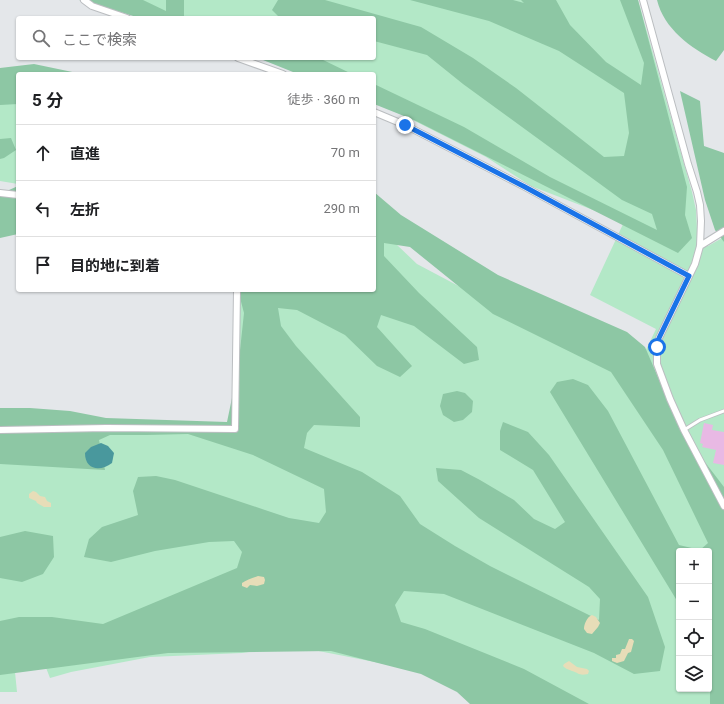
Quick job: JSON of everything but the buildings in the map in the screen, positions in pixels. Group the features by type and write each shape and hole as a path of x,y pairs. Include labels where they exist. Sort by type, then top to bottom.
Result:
{"street":[{"path":"84,0 92,6 121,16"},
{"path":"643,0 700,205 702,221 700,246 689,276 659,338 657,357 661,376 684,430 724,506"},
{"path":"244,60 276,72"},
{"path":"376,113 412,129 525,187 689,276"},
{"path":"0,193 16,195"},
{"path":"700,246 724,230"},
{"path":"0,430 106,428 235,429 238,292"}],"lane":[{"path":"684,430 700,420 724,411"}],"green space":[{"path":"79,0 143,0 166,11 166,0 184,0 184,16 133,16"},
{"path":"99,0 638,0 692,192 696,210 697,229 708,246 724,237 724,704 524,704 512,689 293,646 242,653 150,657 71,672 50,678 43,660 15,672 17,692 0,692 0,438 238,430 240,292 376,292 376,225 417,264 574,347 644,354 656,329 590,295 624,222 531,186 486,157 403,115 376,104 376,72 300,72 272,60 376,60 376,16 144,16"},
{"path":"278,0 325,0 421,27 473,58 516,88 604,157 624,156 629,133 624,93 559,51 489,21 410,0 513,0 524,3 521,0 556,0 570,25 606,62 641,85 644,63 620,0 638,0 687,187 685,215 692,238 678,253 414,120 376,105 376,85 464,127 550,177 657,230 652,214 622,200 463,84 427,55 376,42 376,16 278,16 272,10"},
{"path":"657,0 724,0 724,50 716,61 688,44 672,29"},
{"path":"263,60 323,60 348,72 293,72"},
{"path":"34,64 72,72 16,72 16,104 0,105 0,68"},
{"path":"680,91 700,101 704,146 724,153 724,242 715,230 705,200"},
{"path":"0,95 16,99 16,184 0,181"},
{"path":"11,138 16,150 0,159 0,139"},
{"path":"16,187 16,234 0,238 0,194"},
{"path":"376,194 401,215 498,275 627,332 645,347 669,403 701,457 724,487 724,704 710,704 710,692 712,692 712,548 702,548 708,543 663,450 611,372 493,314 410,247 384,243 384,256 419,293 477,347 479,360 464,364 414,326 381,315 377,327 412,366 400,377 377,366 345,335 297,310 278,308 281,326 296,346 360,417 360,427 314,425 307,433 304,448 362,472 400,496 420,524 455,546 490,566 599,620 600,599 589,587 479,518 438,481 436,468 461,470 514,500 534,519 555,529 565,522 533,470 500,450 500,431 503,422 528,432 549,455 648,597 665,647 660,671 634,674 594,653 444,594 404,591 395,605 401,622 425,629 524,669 589,704 470,704 457,692 421,674 331,651 168,653 0,675 0,621 19,617 52,617 103,624 237,568 242,552 234,541 209,542 155,551 111,562 84,557 89,539 102,527 138,515 133,491 138,477 156,476 175,480 289,518 319,523 326,512 324,489 253,455 188,434 110,435 99,440 105,470 0,464 0,408 30,408 70,411 106,418 227,422 238,369 244,313 239,292 376,292"},
{"path":"573,379 588,385 608,411 679,545 692,548 676,548 676,599 550,392 557,382"},
{"path":"457,391 465,393 473,401 472,412 463,420 454,422 443,415 440,406 443,394"},
{"path":"25,531 53,536 54,557 43,574 22,582 0,578 0,537"}],"sand":[{"path":"33,491 40,496 45,497 47,501 51,503 51,507 44,507 29,498 29,494"},
{"path":"258,576 264,577 264,584 257,586 250,585 247,588 242,586 242,583"},
{"path":"592,615 596,617 600,623 592,634 587,633 584,629 586,621"},
{"path":"629,639 634,641 631,652 628,653 624,661 617,663 612,661 612,658 616,658 616,655 620,654 622,649 625,649"},
{"path":"569,661 577,667 587,669 589,671 588,674 581,674 563,666"}],"water":[{"path":"101,443 108,446 114,453 112,463 103,468 94,468 88,463 85,453 91,447"}],"route":[{"path":"405,125 525,187 689,276 659,338 657,347"}]}
